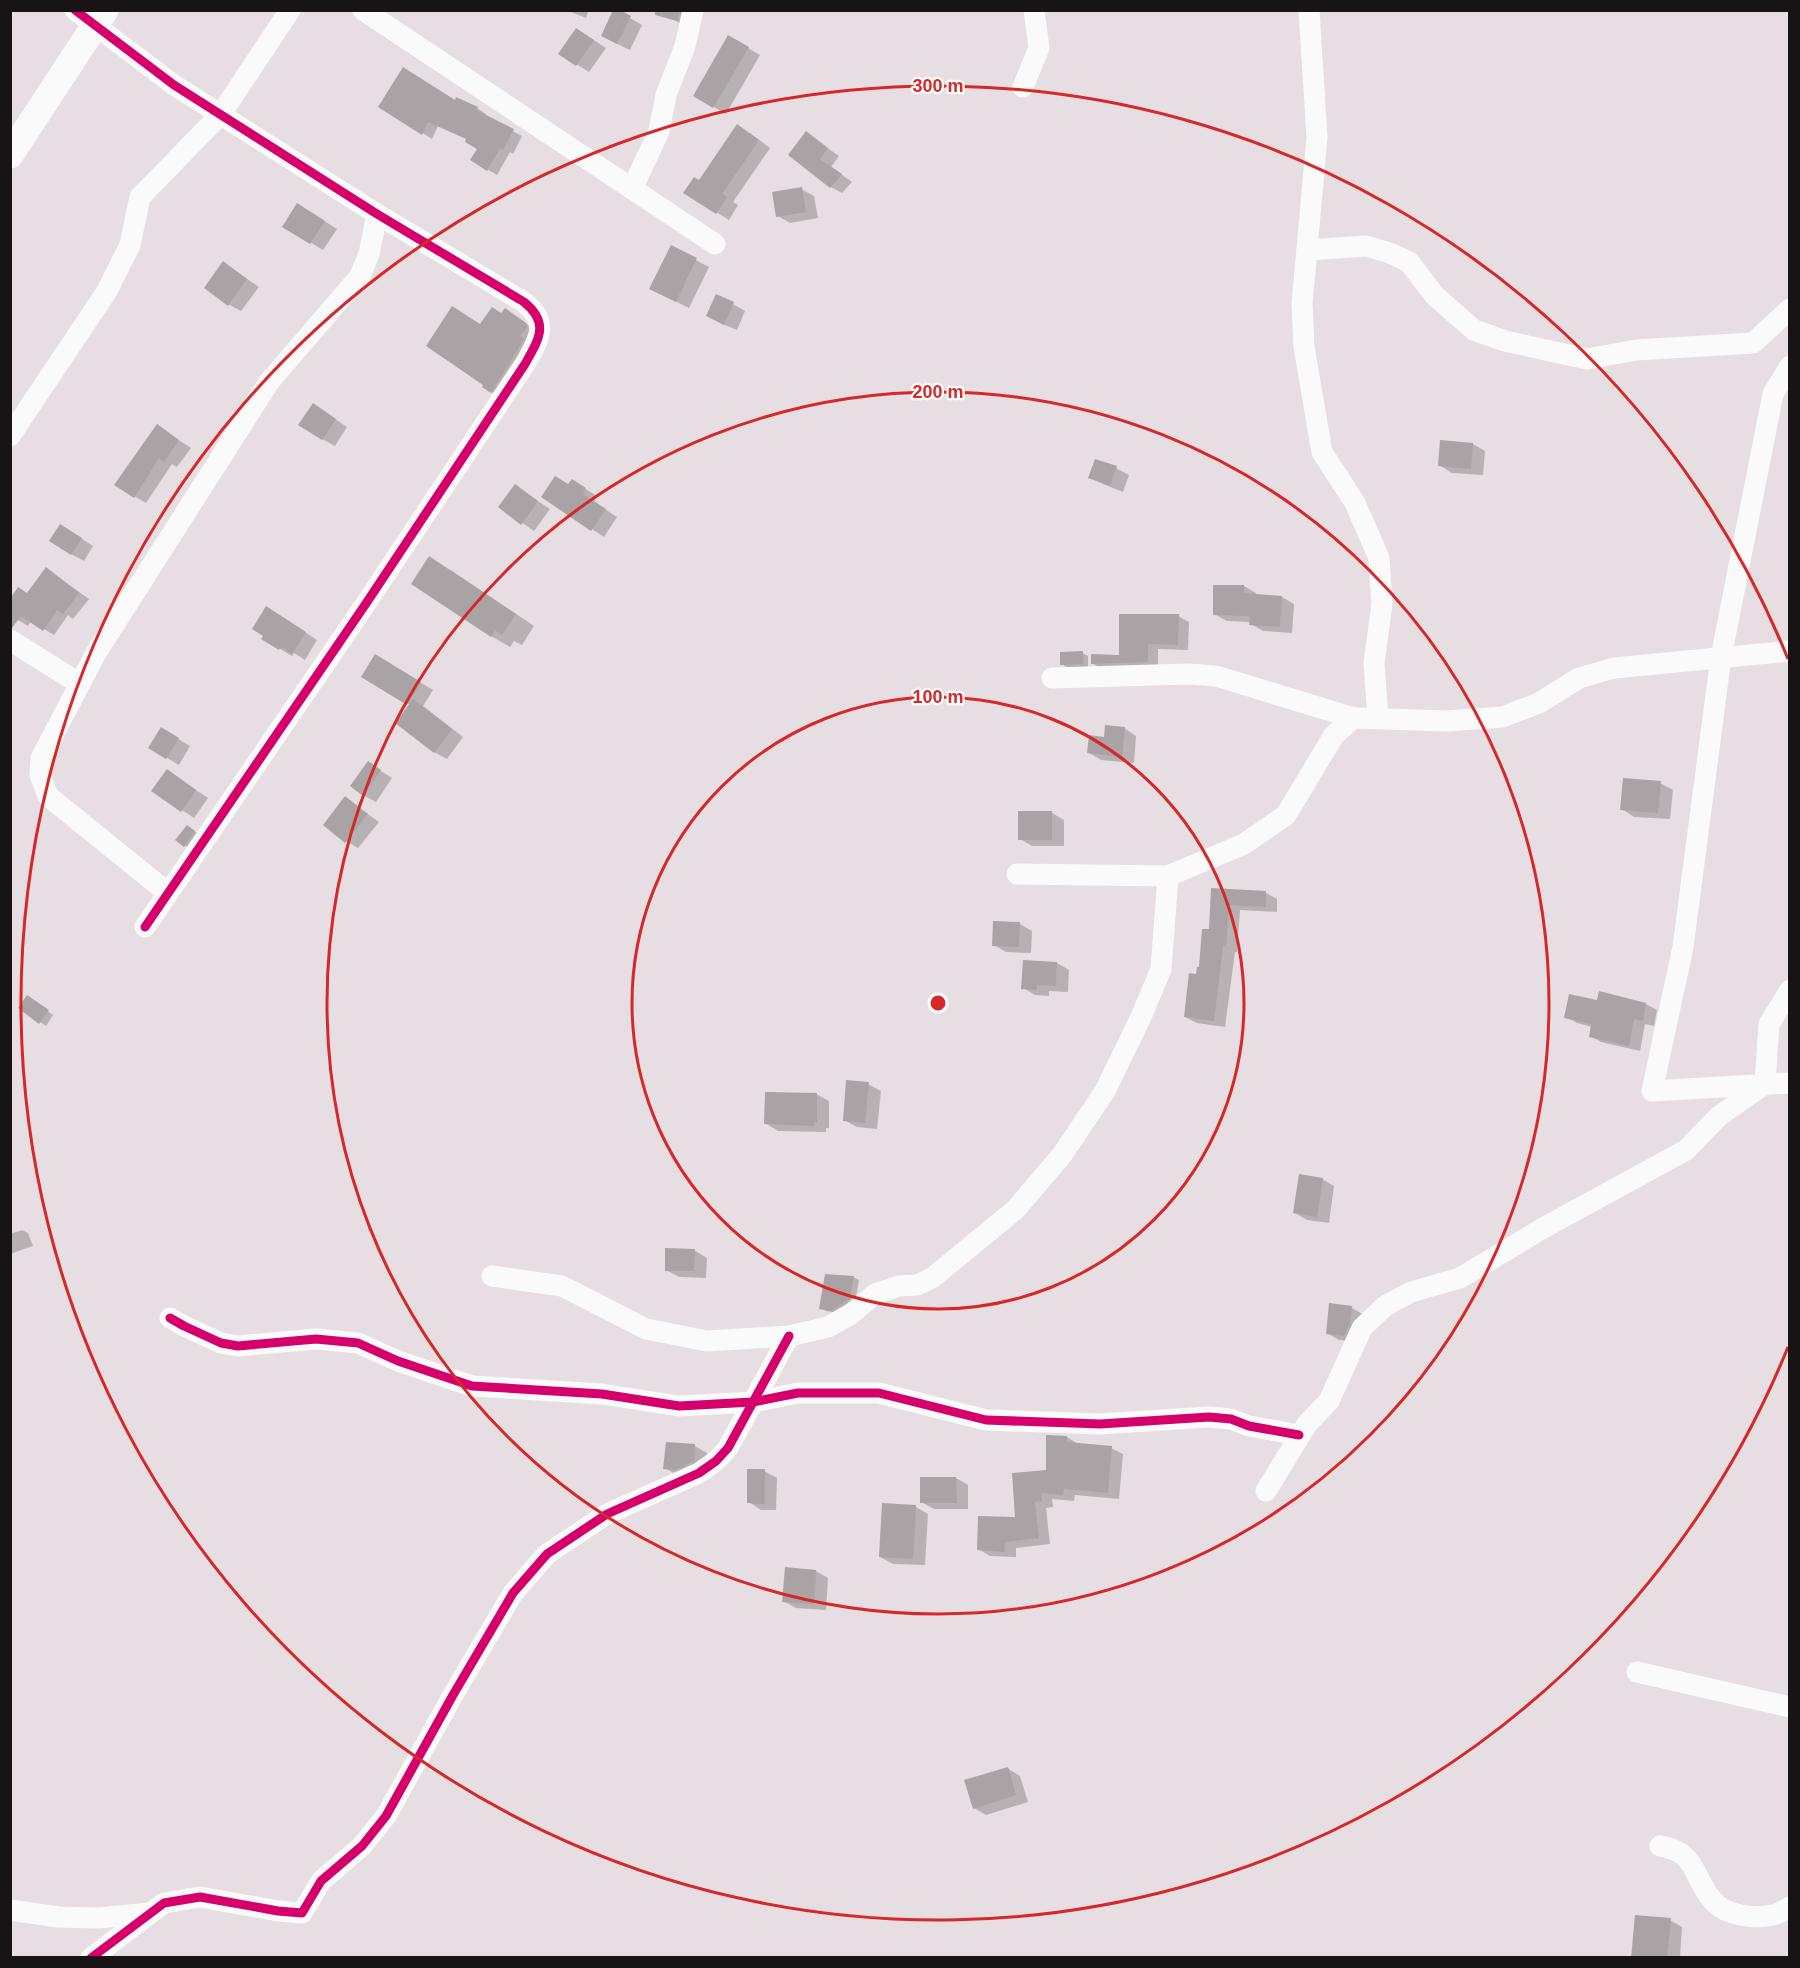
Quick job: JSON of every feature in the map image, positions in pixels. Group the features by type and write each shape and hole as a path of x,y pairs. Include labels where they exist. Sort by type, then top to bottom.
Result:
{"street":[{"path":"10,436 107,291 130,245 140,197 221,114 290,10"},
{"path":"363,10 715,244"},
{"path":"632,189 659,130 666,95 685,46 693,10"},
{"path":"1023,87 1039,48 1034,10"},
{"path":"1309,10 1317,137 1302,304 1304,347 1322,452 1355,503 1379,558 1382,604 1374,663 1378,718"},
{"path":"10,155 92,15 174,85 377,214 524,302 535,311 540,325 539,339 525,364 367,602 145,927"},
{"path":"168,893 48,796 40,775 41,758 96,653 269,382 360,276 369,254 377,214"},
{"path":"1307,250 1366,246 1390,253 1409,261 1435,296 1474,330 1505,341 1587,359 1636,350 1753,343 1790,309"},
{"path":"1790,366 1773,394 1721,657 1683,947 1652,1090 1790,1083"},
{"path":"10,640 80,684"},
{"path":"1052,678 1188,674 1216,676 1354,718 1448,721 1502,717 1539,703 1579,678 1614,668 1790,651"},
{"path":"1017,874 1168,876 1244,844 1286,815 1334,735 1354,718"},
{"path":"492,1276 561,1286 646,1329 707,1341 789,1336 828,1327 851,1314 875,1294 899,1286 917,1285 932,1278 1016,1209 1062,1155 1105,1091 1141,1017 1161,969 1168,876"},
{"path":"1765,1084 1769,1024 1790,990"},
{"path":"1266,1491 1306,1424 1329,1401 1362,1328 1385,1306 1411,1292 1460,1278 1545,1227 1686,1150 1719,1116 1765,1084"},
{"path":"170,1318 208,1338 238,1346 316,1339 358,1343 398,1361 472,1386 602,1394 679,1406 753,1402 798,1393 879,1393 986,1420 1100,1424 1209,1417 1231,1419 1250,1426 1299,1435"},
{"path":"92,1958 164,1903 200,1897 302,1913 321,1881 362,1846 386,1816 513,1593 547,1554 607,1514 699,1473 716,1461 728,1448 789,1336"},
{"path":"1636,1672 1790,1707"},
{"path":"1660,1846 1673,1848 1684,1855 1716,1904 1734,1913 1758,1917 1775,1915 1790,1907"},
{"path":"10,1910 58,1917 151,1913"}],"building":[{"path":"613,10 620,10 631,16 617,44 601,36"},
{"path":"655,10 680,10 677,21 655,15"},
{"path":"576,28 594,40 576,66 558,54"},
{"path":"728,35 749,47 713,108 693,96"},
{"path":"403,67 455,100 456,97 478,107 476,110 514,129 503,150 500,148 487,171 470,160 477,149 465,142 466,139 428,122 422,135 378,107"},
{"path":"737,124 759,140 722,194 727,197 716,214 683,193 694,177 699,180"},
{"path":"806,131 828,148 820,159 842,174 830,188 788,155"},
{"path":"802,187 806,212 776,217 772,192"},
{"path":"297,203 325,221 310,244 282,227"},
{"path":"671,245 697,258 676,302 649,289"},
{"path":"223,261 247,279 228,306 204,288"},
{"path":"716,294 734,302 724,325 706,316"},
{"path":"452,306 480,324 492,307 501,313 505,308 526,323 527,327 520,336 524,339 523,341 491,393 426,346"},
{"path":"313,403 336,419 322,440 298,425"},
{"path":"157,424 179,440 164,462 159,458 134,498 114,485"},
{"path":"1440,440 1473,443 1471,469 1438,466"},
{"path":"1095,459 1117,466 1110,486 1088,478"},
{"path":"555,476 568,484 572,479 586,488 583,494 606,509 591,531 541,497"},
{"path":"515,484 538,501 521,525 498,507"},
{"path":"60,524 82,538 71,555 49,541"},
{"path":"429,556 516,614 502,635 495,630 491,637 411,584"},
{"path":"46,567 79,593 63,614 57,610 43,631 21,616 12,628 10,627 10,599 18,587 27,593"},
{"path":"1213,585 1244,585 1244,593 1282,596 1280,627 1249,625 1250,616 1213,615"},
{"path":"266,606 306,632 292,654 281,647 279,650 261,639 263,636 252,629"},
{"path":"1119,614 1179,614 1178,645 1148,644 1148,662 1091,664 1091,654 1119,655"},
{"path":"1083,651 1083,664 1060,665 1060,652"},
{"path":"375,654 421,682 407,705 361,677"},
{"path":"413,699 452,729 434,753 395,723"},
{"path":"1105,725 1125,727 1122,757 1087,753 1089,735 1104,737"},
{"path":"161,727 179,738 166,759 148,748"},
{"path":"368,761 381,770 363,796 350,786"},
{"path":"167,769 196,790 181,812 151,791"},
{"path":"1623,778 1661,781 1658,813 1620,810"},
{"path":"345,796 368,814 345,843 323,825"},
{"path":"1018,811 1052,811 1052,840 1018,840"},
{"path":"187,825 195,831 184,847 175,840"},
{"path":"1211,888 1266,891 1266,907 1229,905 1226,946 1223,946 1214,1021 1184,1017 1189,973 1196,974 1197,967 1199,967 1202,929 1209,929"},
{"path":"993,921 1020,922 1019,947 992,946"},
{"path":"1023,960 1057,962 1056,986 1037,985 1037,990 1021,989"},
{"path":"1599,991 1646,1003 1643,1021 1634,1019 1629,1046 1589,1037 1591,1024 1564,1018 1569,994 1597,1000"},
{"path":"27,995 49,1010 39,1024 18,1008"},
{"path":"846,1080 869,1082 865,1123 843,1121"},
{"path":"765,1092 817,1093 817,1122 814,1122 814,1126 764,1124"},
{"path":"1299,1174 1323,1178 1317,1217 1293,1213"},
{"path":"665,1248 695,1249 694,1271 665,1271"},
{"path":"825,1274 854,1276 850,1299 831,1311 819,1309"},
{"path":"1329,1303 1352,1306 1350,1323 1344,1336 1326,1334"},
{"path":"1046,1435 1067,1436 1067,1442 1112,1446 1108,1493 1064,1489 1063,1495 1041,1493 1042,1501 1035,1502 1039,1538 1005,1542 1005,1552 977,1550 978,1516 1015,1517 1012,1473 1046,1470"},
{"path":"666,1442 695,1444 694,1461 675,1470 663,1469"},
{"path":"747,1469 765,1469 765,1504 747,1503"},
{"path":"920,1477 956,1477 957,1503 920,1503"},
{"path":"882,1503 916,1505 913,1559 879,1557"},
{"path":"785,1567 816,1570 814,1604 782,1602"},
{"path":"1008,1767 1016,1795 973,1809 964,1780"},
{"path":"1635,1915 1671,1918 1667,1958 1631,1958"}],"cycle path":[{"path":"75,10 174,85 377,214 524,302 537,317 540,332 525,364 367,602 145,927"},
{"path":"170,1318 221,1343 238,1346 316,1339 358,1343 398,1361 472,1386 602,1394 679,1406 753,1402 798,1393 879,1393 986,1420 1100,1424 1209,1417 1231,1419 1249,1426 1299,1435"},
{"path":"91,1958 164,1903 200,1897 302,1913 321,1881 362,1846 386,1816 513,1593 547,1554 607,1514 699,1473 716,1461 728,1448 789,1336"}]}
